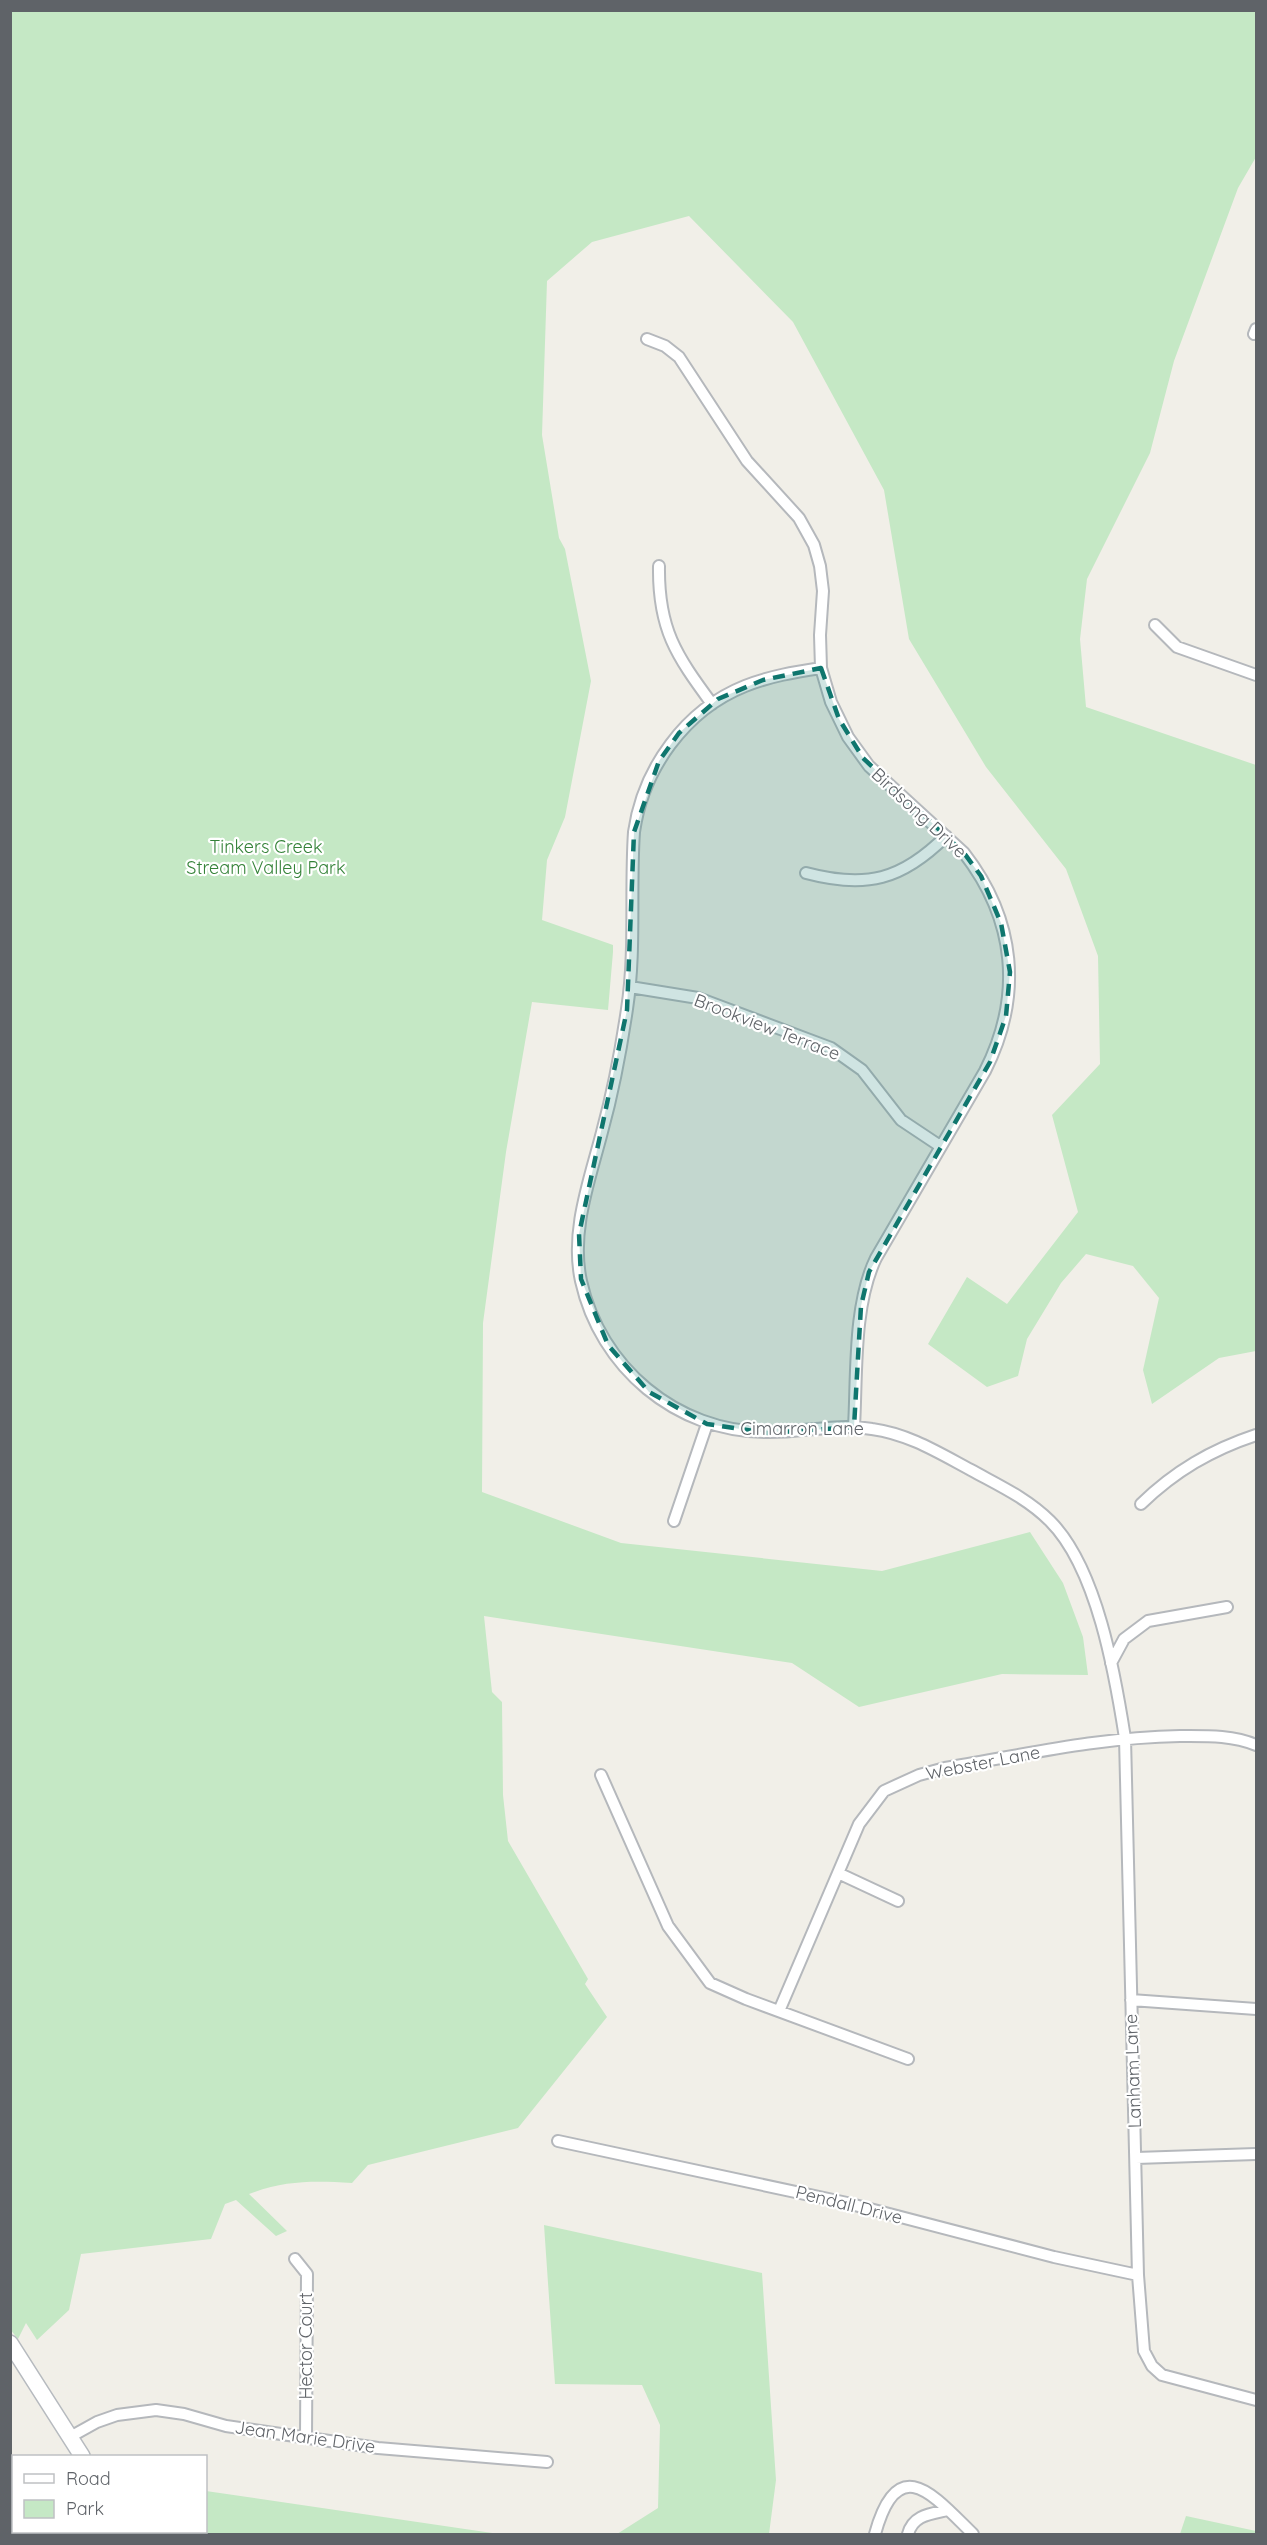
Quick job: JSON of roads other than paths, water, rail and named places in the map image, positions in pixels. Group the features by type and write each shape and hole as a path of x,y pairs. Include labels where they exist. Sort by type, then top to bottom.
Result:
{"main road":[{"path":"10,2343 81,2455"}],"street":[{"name":"Birdsong Drive","path":"647,339 665,346 679,357 747,461 799,518 818,556 823,583 821,668 831,702 857,750 877,774 946,836 973,864 995,906 1008,948 1009,998 1004,1026 990,1062 876,1258 866,1282 860,1319 854,1427"},
{"path":"659,566 661,611 670,640 712,704"},
{"path":"1155,625 1177,646 1257,675"},
{"name":"Cimarron Lane","path":"821,668 764,680 737,690 712,704 679,733 649,780 636,822 630,987 619,1058 581,1218 579,1264 581,1279 599,1328 622,1364 649,1392 667,1405 708,1424 738,1430 768,1432 854,1427 893,1433 918,1442 1026,1501 1063,1535 1083,1573 1096,1607 1110,1659"},
{"path":"806,873 826,879 851,881 885,876 914,864 946,836"},
{"name":"Brookview Terrace","path":"630,987 698,998 831,1048 862,1070 901,1120 940,1146"},
{"path":"674,1521 708,1424"},
{"path":"1141,1504 1179,1471 1194,1462 1257,1435"},
{"path":"1110,1659 1124,1639 1148,1621 1227,1607"},
{"name":"Lanham Lane","path":"1110,1659 1125,1738 1138,2275 1144,2351 1152,2366 1162,2375 1173,2380 1257,2400"},
{"name":"Webster Lane","path":"779,2011 859,1824 884,1791 918,1775 945,1768 1125,1738 1205,1736 1237,1739 1257,1745"},
{"path":"601,1775 668,1926 710,1983 908,2059"},
{"path":"838,1873 898,1901"},
{"path":"1131,2000 1257,2009"},
{"name":"Pendall Drive","path":"558,2141 847,2203 1054,2257 1138,2275"},
{"path":"1136,2158 1257,2154"},
{"name":"Hector Court","path":"295,2259 307,2274 306,2438"},
{"name":"Jean Marie Drive","path":"70,2437 97,2422 117,2415 156,2410 184,2414 226,2426 378,2448 547,2462"},
{"path":"875,2535 881,2514 896,2492 905,2486 920,2487 973,2535"},
{"path":"908,2535 910,2526 919,2517 948,2510"}],"park label":[{"name":"Tinkers Creek Stream Valley Park","path":"266,857"}]}
